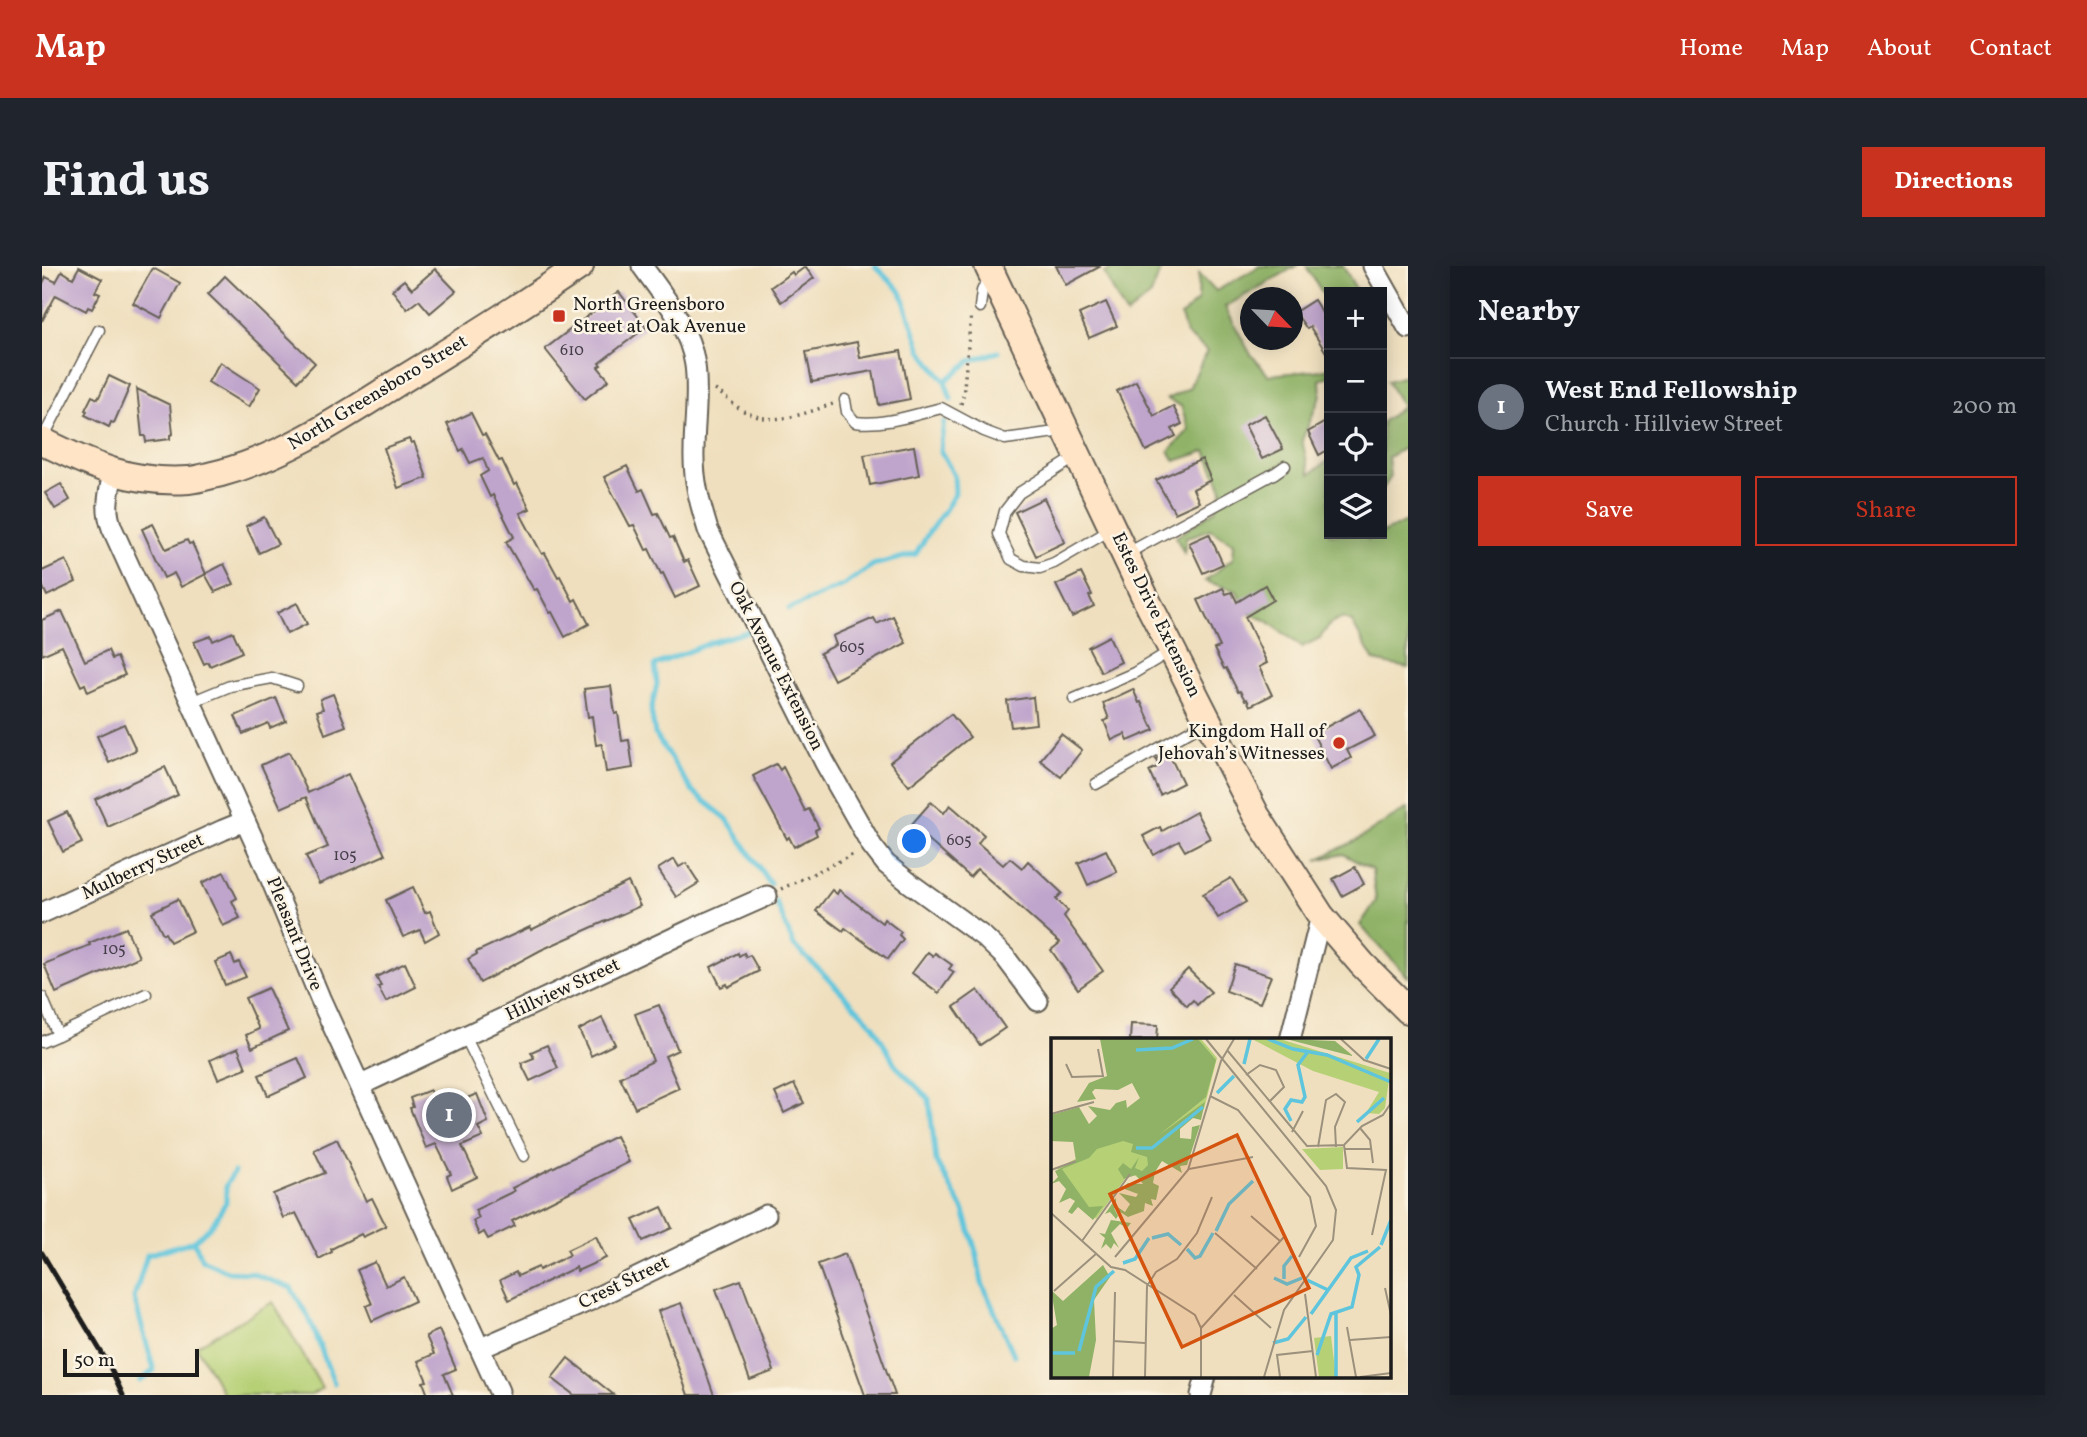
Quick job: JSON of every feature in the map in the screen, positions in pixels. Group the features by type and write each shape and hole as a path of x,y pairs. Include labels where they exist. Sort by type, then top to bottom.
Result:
{"main road":[{"name":"North Greensboro Street","path":"42,441 113,473 145,478 191,480 234,469 283,450 342,418 512,312 580,266"},
{"name":"Estes Drive Extension","path":"989,269 1172,650 1256,815 1321,916 1362,964 1408,1010"}],"street":[{"name":"Oak Avenue Extension","path":"642,266 667,301 685,333 695,363 697,401 694,453 697,494 708,530 825,763 872,846 886,864 984,937 1005,957 1038,1000"},
{"path":"1373,266 1408,328"},
{"name":"Pleasant Drive","path":"113,473 106,507 107,515 265,865 320,998 499,1391"},
{"name":"Mulberry Street","path":"42,913 245,821"},
{"name":"Hillview Street","path":"361,1085 767,896"},
{"path":"1290,1038 1321,916"},
{"name":"Crest Street","path":"481,1348 580,1305 766,1215"},
{"path":"1201,1395 1205,1378"}],"lane":[{"path":"979,307 989,269"},
{"path":"42,441 99,330"},
{"path":"845,400 847,412 855,422 905,417 941,408 984,431 1006,439 1067,430"},
{"path":"1080,455 1018,493 1005,511 999,534 1011,559 1024,566 1040,568 1054,563 1114,528"},
{"path":"1126,555 1285,466"},
{"path":"1074,699 1134,673 1172,650"},
{"path":"191,702 230,686 272,678 297,686"},
{"path":"1096,783 1208,720"},
{"path":"42,1042 146,994"},
{"path":"42,997 58,1035"},
{"path":"465,1036 524,1156"}],"path":[{"path":"957,417 963,397 972,311 979,307"},
{"path":"714,389 740,409 759,418 777,420 799,416 845,400"},
{"path":"767,896 872,846"}],"green space":[{"path":"1115,266 1162,266 1151,295 1126,315 1104,273"},
{"path":"1260,266 1296,266 1260,287 1240,287 1240,298 1225,307 1240,335 1240,350 1248,350 1268,375 1324,370 1324,378 1320,380 1321,395 1302,440 1310,474 1324,464 1324,539 1387,539 1387,531 1408,521 1408,668 1374,661 1352,622 1343,618 1330,624 1320,638 1302,647 1266,620 1245,612 1237,591 1205,581 1233,558 1234,543 1210,529 1186,538 1184,553 1176,537 1215,510 1222,489 1206,451 1175,461 1169,451 1189,430 1181,406 1167,399 1189,388 1207,351 1186,334 1181,316 1198,300 1199,273 1216,291"},
{"path":"1306,266 1343,266 1355,287 1324,287 1324,296"},
{"path":"1408,375 1408,446 1388,457 1390,478 1387,482 1387,418 1402,407 1387,381"},
{"path":"1408,808 1408,977 1360,925 1376,901 1372,870 1343,854 1317,860 1357,840"},
{"path":"273,1302 322,1388 311,1395 224,1395 196,1346"}],"building":[{"path":"1056,266 1101,266 1066,285"},
{"path":"79,267 102,279 95,292 100,294 92,309 88,307 86,311 56,295 42,321 42,285 46,277 56,282 62,271 73,278"},
{"path":"805,267 814,278 781,302 771,287 792,272 794,275"},
{"path":"153,268 180,283 161,318 133,303"},
{"path":"435,269 456,291 430,313 419,300 407,309 392,290 404,280 412,289"},
{"path":"225,276 315,363 298,381 208,294"},
{"path":"619,292 646,327 599,363 601,365 598,367 609,380 585,399 545,349"},
{"path":"1314,300 1324,316 1324,349 1310,327 1307,329 1303,323 1303,307"},
{"path":"1106,302 1117,326 1089,338 1079,314"},
{"path":"857,342 860,358 901,351 910,399 879,405 873,371 812,382 806,352"},
{"path":"220,362 260,388 249,407 208,382"},
{"path":"109,376 130,386 114,423 111,422 109,427 85,415 85,410 92,396 98,399"},
{"path":"1136,381 1154,416 1173,406 1182,424 1172,429 1176,436 1146,451 1117,391"},
{"path":"137,389 170,405 173,434 170,439 146,442 145,436 142,436"},
{"path":"471,413 499,461 502,460 514,485 517,483 530,509 520,513 542,554 545,553 573,601 576,599 589,624 565,637 552,612 550,613 537,589 534,590 506,542 514,537 493,495 490,497 480,476 488,471 483,458 470,463 463,449 460,451 447,424"},
{"path":"1265,415 1283,449 1262,459 1245,425"},
{"path":"1324,423 1324,452 1319,455 1308,432"},
{"path":"409,439 411,443 414,442 427,478 398,488 384,448"},
{"path":"914,446 919,475 870,485 864,455"},
{"path":"1202,459 1211,480 1193,489 1199,502 1175,513 1156,480"},
{"path":"627,466 639,491 643,489 654,514 658,513 670,538 673,537 684,562 688,560 700,586 675,598 634,525 630,526 604,477"},
{"path":"61,484 70,500 55,509 45,493"},
{"path":"1044,498 1065,542 1036,556 1015,512"},
{"path":"264,517 278,544 259,553 246,526"},
{"path":"153,524 166,549 187,540 189,544 192,543 206,574 181,587 174,573 164,578 142,529"},
{"path":"1209,534 1223,564 1203,573 1189,543"},
{"path":"66,560 76,582 47,596 42,585 42,571"},
{"path":"224,564 234,584 215,592 205,574"},
{"path":"1081,573 1092,595 1089,596 1094,606 1072,617 1056,585"},
{"path":"1265,585 1273,600 1245,617 1267,663 1259,667 1272,695 1250,706 1247,699 1238,692 1214,649 1220,647 1198,600 1223,588 1226,594 1232,592 1237,602"},
{"path":"297,603 307,624 287,634 277,613"},
{"path":"62,611 85,661 108,650 112,659 117,657 125,675 88,692 85,684 81,686 62,646 42,655 42,620"},
{"path":"893,616 906,643 834,680 820,653 836,645 833,636 874,618 877,624"},
{"path":"233,632 242,652 210,666 208,662 204,664 194,642 211,636 213,641"},
{"path":"1109,636 1121,662 1101,672 1088,647"},
{"path":"611,686 622,741 629,740 633,768 606,772 602,744 596,745 592,716 588,717 584,689"},
{"path":"1133,689 1154,730 1128,741 1125,734 1112,740 1104,721 1109,719 1103,703"},
{"path":"333,694 346,726 325,734 317,711 323,709 320,699"},
{"path":"1033,697 1036,724 1011,727 1007,701"},
{"path":"276,698 286,721 270,728 268,723 243,734 235,716"},
{"name":"Kingdom Hall of Jehovah’s Witnesses","path":"1360,709 1375,736 1347,750 1351,758 1331,769 1313,734"},
{"path":"951,714 970,737 909,786 890,762"},
{"path":"124,724 136,750 109,763 97,736"},
{"path":"1061,734 1082,750 1061,777 1040,760"},
{"path":"289,752 308,793 348,774 385,855 319,884 306,856 328,847 306,797 281,808 261,765"},
{"path":"1168,752 1183,783 1160,795 1149,771 1159,766 1156,759"},
{"path":"776,764 780,770 783,767 805,811 809,809 819,828 815,830 817,835 794,847 753,776"},
{"path":"165,767 178,795 108,827 95,799"},
{"path":"931,802 944,813 950,805 956,810 984,835 978,843 1003,865 1010,858 1022,868 1028,861 1062,893 1056,899 1068,911 1064,916 1103,971 1078,989 1051,950 1060,943 977,869 970,877 911,825"},
{"path":"67,812 82,843 63,852 48,821"},
{"path":"1196,812 1210,838 1185,851 1179,841 1154,855 1143,836 1160,827 1162,831"},
{"path":"1106,850 1117,872 1088,885 1078,863"},
{"path":"674,859 679,867 686,863 699,883 676,897 658,869"},
{"path":"1355,867 1364,884 1342,896 1333,879"},
{"path":"224,872 237,898 232,901 240,918 223,926 202,883"},
{"path":"1231,878 1246,902 1218,918 1203,894"},
{"path":"628,882 640,906 541,950 480,983 468,959 477,954 476,952 530,927 531,930"},
{"path":"413,887 425,913 430,911 439,933 425,941 420,930 403,937 386,900"},
{"path":"832,890 837,894 839,890 882,923 884,919 901,932 899,935 903,939 888,959 816,911"},
{"path":"178,899 193,931 170,942 152,912"},
{"path":"126,928 139,957 56,993 44,964"},
{"path":"928,952 933,956 935,953 952,965 949,969 954,972 939,993 912,973"},
{"path":"738,953 739,956 744,953 746,957 750,955 759,971 728,987 727,984 721,987 711,967"},
{"path":"231,955 235,964 239,962 246,977 225,985 215,962"},
{"path":"405,963 416,987 386,1002 376,977"},
{"path":"1235,964 1271,976 1260,1003 1226,991"},
{"path":"1188,969 1211,992 1197,1005 1193,1000 1187,1006 1169,987"},
{"path":"268,988 288,1031 252,1048 246,1035 259,1029 245,998"},
{"path":"978,990 1005,1028 980,1045 954,1007"},
{"path":"659,1005 678,1050 665,1056 679,1088 635,1108 620,1077 653,1061 635,1014"},
{"path":"602,1018 615,1044 591,1056 579,1030"},
{"path":"1131,1024 1158,1025 1157,1038 1130,1038"},
{"path":"547,1045 558,1068 530,1081 521,1063 534,1058 531,1052"},
{"path":"238,1048 246,1068 218,1079 210,1060"},
{"path":"298,1058 307,1078 268,1096 259,1075"},
{"path":"794,1084 804,1103 784,1113 775,1093"},
{"path":"430,1090 433,1099 437,1097 441,1108 477,1094 488,1122 478,1127 483,1137 462,1146 477,1177 452,1189 447,1176 451,1174 436,1144 426,1148 410,1108 413,1107 410,1098"},
{"path":"616,1136 629,1162 512,1221 515,1226 488,1239 484,1232 479,1235 473,1221 479,1218 475,1210 514,1191 512,1188"},
{"path":"337,1139 366,1201 372,1198 386,1226 363,1237 361,1234 331,1249 332,1252 319,1259 296,1213 283,1218 273,1194 325,1173 314,1150"},
{"path":"662,1207 672,1228 643,1241 633,1220"},
{"path":"596,1236 606,1258 577,1271 576,1267 509,1300 500,1280 516,1272 518,1276 538,1267 539,1270 570,1255 567,1250"},
{"path":"845,1254 895,1395 865,1395 818,1264"},
{"path":"375,1262 386,1286 404,1277 415,1301 372,1321 366,1306 372,1304 357,1270"},
{"path":"741,1280 774,1371 750,1380 716,1289"},
{"path":"681,1303 714,1395 688,1395 658,1311"},
{"path":"439,1330 456,1369 444,1374 453,1395 428,1395 423,1382 427,1381 418,1361 434,1354 426,1336"},
{"path":"568,1358 614,1395 574,1395 552,1378"}],"waterway":[{"path":"875,266 901,292 921,350 945,381 951,399"},
{"path":"945,381 972,360 998,352"},
{"path":"789,609 844,585 873,565 916,554 955,493 954,475 940,450 944,422"},
{"path":"750,631 712,642 655,665 657,684 651,710 655,734 692,791 727,819 770,884"},
{"path":"776,902 794,946 874,1026 896,1066 929,1099 936,1161 964,1211 982,1283 1014,1355"},
{"path":"140,1381 154,1370 134,1298 147,1255 194,1241 212,1225 226,1202 226,1185 234,1172"},
{"path":"194,1241 202,1260 229,1272 251,1273 291,1288 309,1318 334,1383"}],"railway":[{"path":"42,1253 109,1365 123,1395"}],"place":[{"name":"North Greensboro Street at Oak Avenue","path":"559,316"},
{"name":"Kingdom Hall of Jehovah’s Witnesses","path":"1339,743"},
{"name":"West End Fellowship","path":"449,1115"}]}
